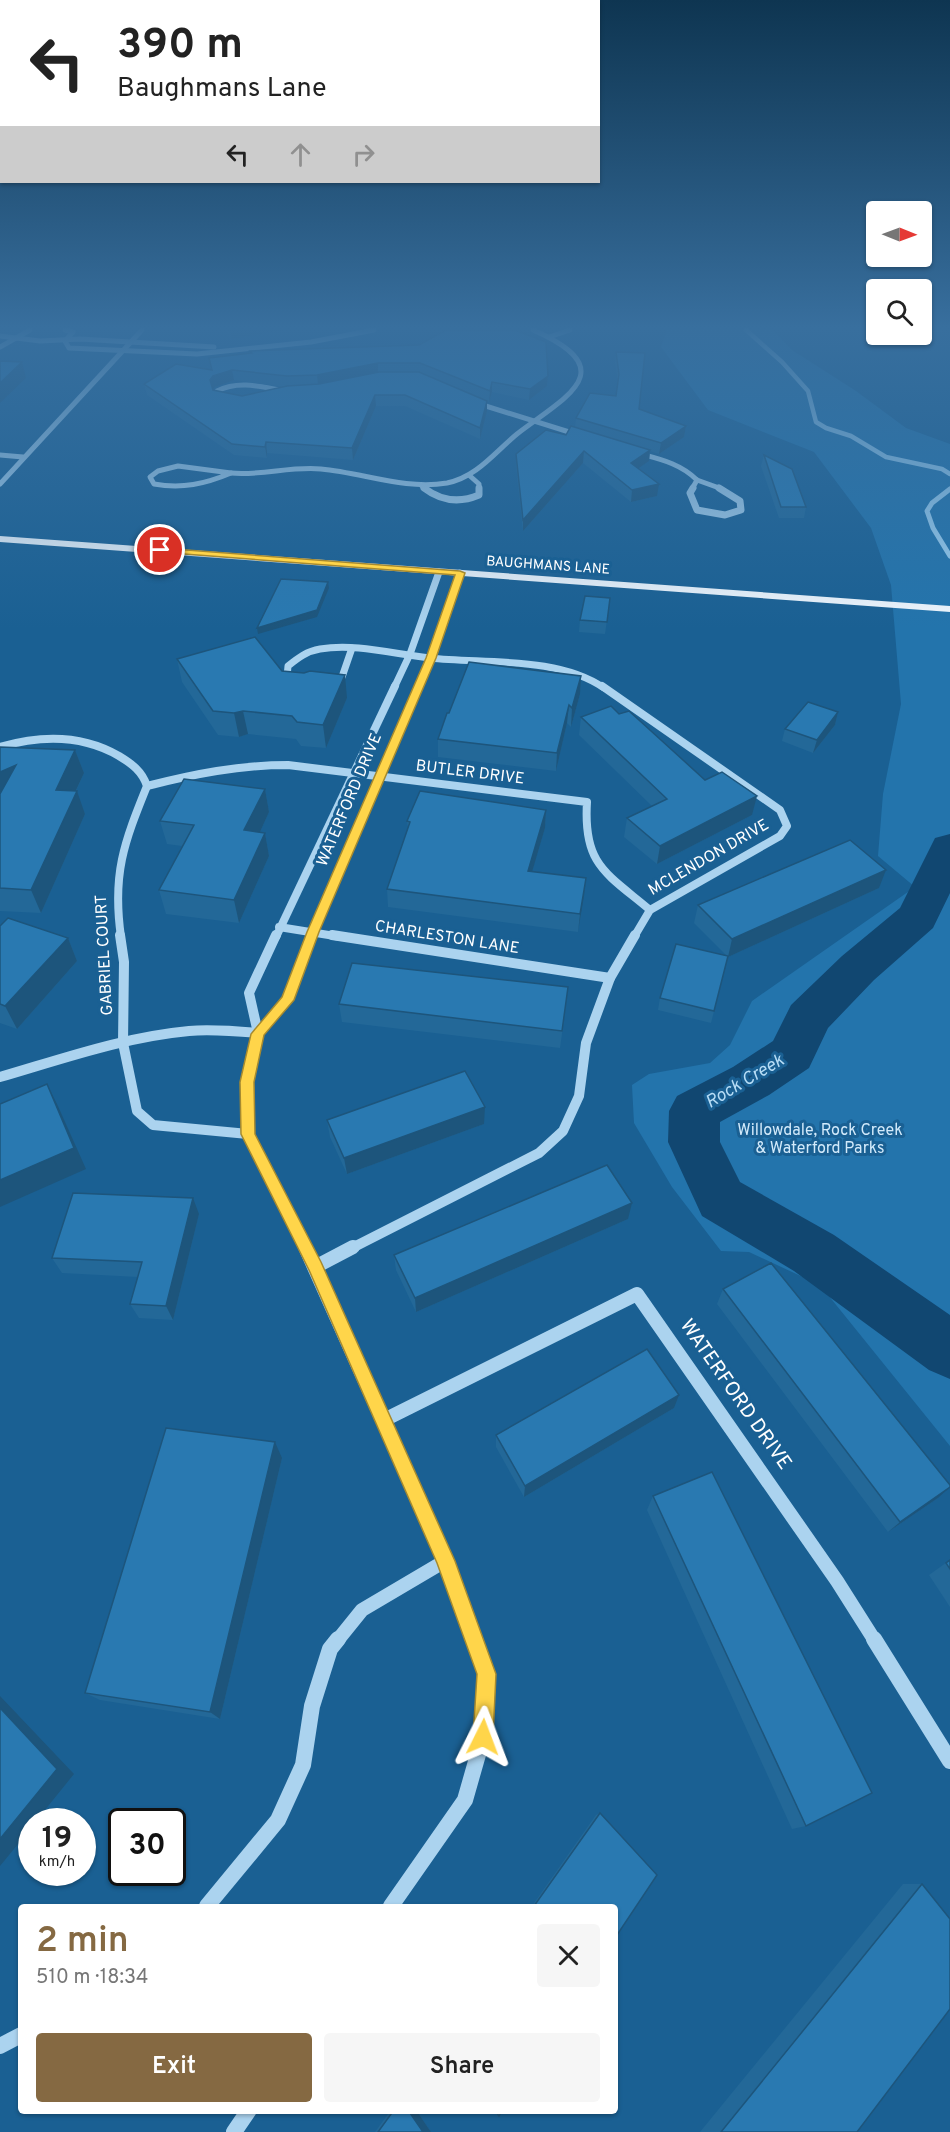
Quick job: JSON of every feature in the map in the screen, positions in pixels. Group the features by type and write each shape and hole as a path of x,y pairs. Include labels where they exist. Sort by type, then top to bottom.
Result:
{"main road":[{"name":"BAUGHMANS LANE","path":"0,539 950,609"}],"street":[{"path":"0,484 49,429"},
{"path":"231,473 194,486 171,488 154,484 150,477 158,470 182,466 213,468 231,473 303,468 336,470 395,483 421,485 449,482 470,476 486,466 500,450 525,429"},
{"path":"559,429 591,439"},
{"path":"624,449 670,462 688,471 697,480 740,501 741,510 733,515 716,516 698,510 690,493 697,480"},
{"path":"0,455 23,457"},
{"path":"421,485 437,497 455,501 470,500 479,495 480,484 470,476"},
{"name":"WATERFORD DRIVE","path":"392,1904 465,1800 483,1737 486,1674 445,1561 384,1420 315,1267 248,1134 247,1082 258,1034 249,993 356,772 410,654 439,572"},
{"name":"WATERFORD DRIVE","path":"258,1034 287,1000 313,932 382,777 431,658 460,573"},
{"path":"326,687 333,686 342,677 352,648"},
{"path":"298,685 287,677 288,666 301,655 320,649 352,648 431,658"},
{"name":"MCLENDON DRIVE","path":"315,1267 539,1153 563,1131 579,1096 586,1042 610,978 650,910 780,836 787,826 780,810 587,676 534,665 431,658"},
{"path":"0,747 48,738 82,740 110,749 135,766 144,775 147,786"},
{"name":"BUTLER DRIVE","path":"147,786 208,771 251,765 288,765 587,802 586,830 590,852 603,868 650,910"},
{"name":"GABRIEL COURT","path":"147,786 128,832 117,878 117,910 124,962 123,1043 137,1111 153,1125 248,1134"},
{"name":"CHARLESTON LANE","path":"279,927 610,978"},
{"path":"0,1077 123,1043 188,1031 223,1030 258,1034"},
{"name":"WATERFORD DRIVE","path":"384,1420 637,1294 837,1581 950,1761"},
{"path":"209,1904 278,1820 303,1765 312,1706 330,1649 362,1610 445,1561"},
{"path":"0,2046 18,2037"},
{"path":"234,2132 246,2114"}],"green space":[{"name":"Willowdale, Rock Creek & Waterford Parks","path":"757,429 910,429 950,444 950,1446 820,1285 749,1252 721,1251 672,1187 634,1123 632,1085 649,1074 710,1063 730,1045 752,1001 915,887 878,856 883,794 901,704 891,585 871,528 814,452"}],"building":[{"path":"211,429 360,429 352,448 266,442 265,447 232,444"},
{"path":"569,429 582,429 650,450 631,463 659,484 632,490 584,451 523,520 516,454 546,430 566,435"},
{"path":"615,429 681,429 661,443"},
{"path":"764,455 792,469 806,507 781,507"},
{"path":"281,579 328,582 317,610 257,628"},
{"path":"585,596 610,598 607,622 580,620"},
{"path":"255,637 282,671 345,675 323,725 297,722 292,716 243,711 234,713 213,711 177,659"},
{"path":"469,662 581,676 572,708 569,705 557,753 438,739"},
{"path":"808,702 838,712 817,740 785,729"},
{"path":"611,706 619,714 629,711 705,780 722,772 757,796 660,846 627,818 667,799 581,717"},
{"path":"0,747 75,750 56,790 77,791 31,890 0,888 0,794 16,765 0,772"},
{"path":"184,779 265,789 244,830 265,833 234,900 159,890 194,825 160,821"},
{"path":"420,791 546,810 528,871 586,878 580,914 387,889 410,822 407,821"},
{"path":"850,840 886,870 732,939 698,905"},
{"path":"8,918 68,938 5,1006 0,1004 0,926"},
{"path":"676,944 728,956 714,1011 660,998"},
{"path":"352,963 568,987 562,1031 339,1004"},
{"path":"465,1071 485,1107 344,1158 327,1120"},
{"path":"47,1084 74,1148 0,1180 0,1104"},
{"path":"607,1165 632,1203 415,1298 394,1255"},
{"path":"73,1193 193,1198 166,1306 130,1304 142,1262 52,1258"},
{"path":"771,1263 950,1485 900,1522 723,1289"},
{"path":"647,1349 679,1395 525,1486 496,1435"},
{"path":"166,1428 275,1442 210,1712 85,1693"},
{"path":"712,1472 872,1793 806,1826 653,1496"},
{"path":"0,1708 57,1769 25,1808 18,1808 18,1817 0,1839"},
{"path":"600,1813 657,1875 618,1934 618,1904 535,1904"},
{"path":"922,1884 950,1919 950,2009 857,2132 721,2132"},
{"path":"391,2114 411,2114 423,2132 378,2132"}],"waterway":[{"name":"Rock Creek","path":"831,429 851,436 886,457 942,469 950,474"},
{"name":"Rock Creek","path":"950,489 932,503 927,511 933,528 950,556"},
{"name":"Rock Creek","path":"950,848 917,917 858,968 808,1018 792,1054 751,1081 695,1111 694,1142 721,1199 814,1253 950,1350"}],"route":[{"path":"160,550 460,573 431,658 382,777 313,932 287,1000 258,1034 247,1082 248,1134 315,1267 445,1561 486,1674 483,1737"}]}
